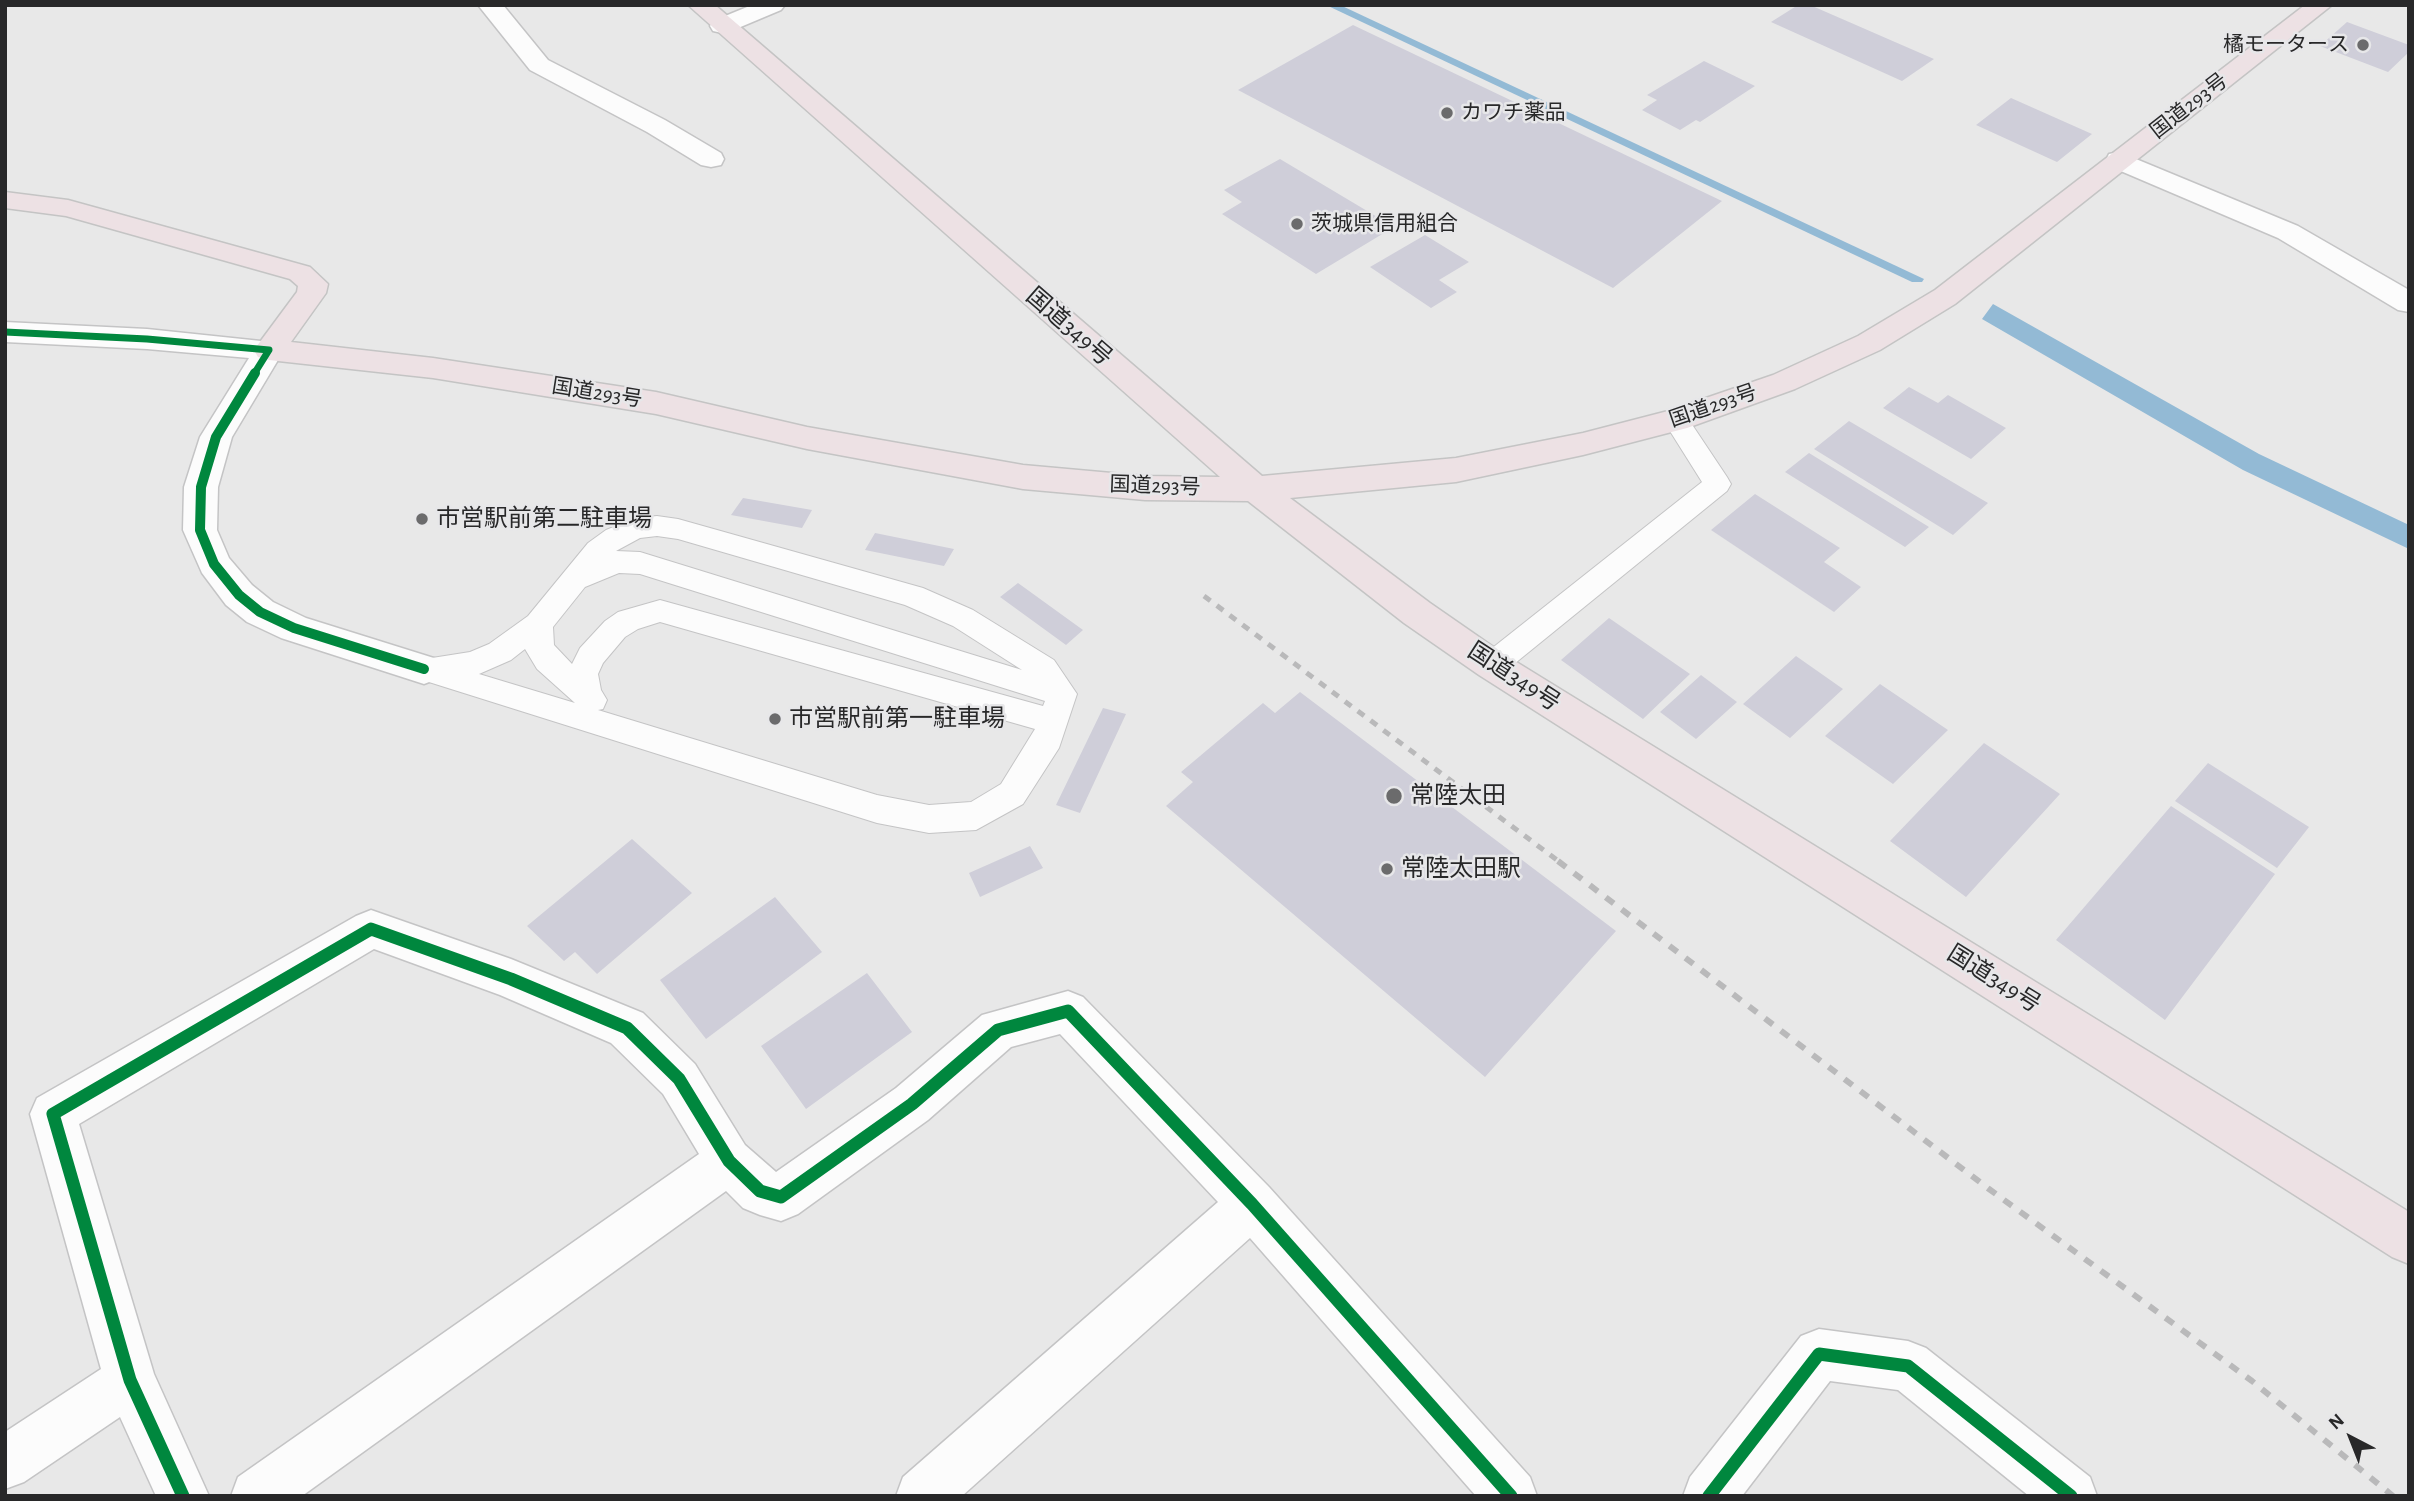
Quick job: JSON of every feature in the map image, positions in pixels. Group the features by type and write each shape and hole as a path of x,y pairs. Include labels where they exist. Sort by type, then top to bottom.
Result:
{"highway":[{"name":"国道349号","path":"700,5 1255,489 1357,569 1492,665 2409,1240"},
{"name":"国道293号","path":"269,350 433,368 656,403 807,438 1023,477 1145,488 1255,489 1456,470 1583,444 1676,419 1784,382 1869,343 1945,297 2320,5"},
{"path":"5,200 68,208 300,273 313,284 311,293 269,350"}],"street":[{"path":"490,5 539,65 656,126 711,159"},
{"path":"722,26 774,5"},
{"path":"2119,160 2288,232 2409,303"},
{"path":"5,332 146,339 269,350 216,437 201,488 200,530 214,564 239,595 260,612 294,628 424,669"},
{"path":"183,1496 130,1380 53,1114 371,929 511,979 627,1028 679,1079 730,1161 760,1191 781,1197 912,1104 998,1030 1068,1011 1252,1204 1511,1496"},
{"path":"257,1496 730,1161"},
{"path":"922,1496 1252,1204"},
{"path":"1709,1496 1819,1353 1908,1366 2071,1496"},
{"path":"5,1463 130,1380"}],"lane":[{"path":"1492,665 1717,484 1676,419"},
{"path":"657,526 678,529 913,596 950,612 1011,646 1043,668 1058,708 1043,748 1012,794 976,816 929,819 877,809 617,731 424,669 446,669 475,663 500,652 538,624 598,550 616,537 636,528 657,526"},
{"path":"568,585 587,572 617,562 640,563 1058,708"},
{"path":"587,694 583,674 591,656 615,629 628,620 660,611 1058,708"},
{"path":"538,624 540,647 548,661 587,694 617,731"}],"water":[{"path":"1993,304 2259,454 2409,525 2409,549 2243,470 1982,319"}],"building":[{"path":"1798,5 1810,5 1934,59 1902,81 1771,22"},
{"path":"2347,22 2409,45 2409,52 2388,72 2320,46"},
{"path":"1353,25 1722,201 1613,288 1238,90"},
{"path":"1704,61 1755,86 1700,122 1696,120 1680,130 1642,110 1657,100 1647,95"},
{"path":"2011,98 2092,134 2057,162 1976,125"},
{"path":"1280,159 1394,227 1316,274 1222,214 1242,202 1224,190"},
{"path":"1425,235 1469,262 1439,280 1457,292 1431,308 1370,267"},
{"path":"1909,387 1938,403 1948,395 2006,428 1971,459 1883,408"},
{"path":"1849,421 1988,503 1953,535 1814,449"},
{"path":"1809,453 1929,527 1905,547 1785,472"},
{"path":"1755,494 1840,548 1824,562 1861,587 1834,612 1711,530"},
{"path":"743,498 812,510 802,528 731,515"},
{"path":"875,533 954,549 944,566 865,550"},
{"path":"1018,583 1083,630 1066,645 1000,597"},
{"path":"1609,618 1690,674 1643,719 1561,660"},
{"path":"1796,656 1843,689 1790,738 1743,704"},
{"path":"1701,675 1737,702 1696,739 1660,712"},
{"path":"1880,684 1948,730 1893,784 1825,736"},
{"name":"常陸太田駅","path":"1300,692 1616,931 1485,1077 1166,806 1193,782 1181,772 1263,703 1275,713"},
{"path":"1103,708 1126,714 1080,813 1056,805"},
{"path":"1984,743 2060,794 1966,897 1890,841"},
{"path":"2208,763 2309,827 2277,868 2175,801"},
{"path":"2171,806 2275,874 2165,1020 2056,940"},
{"path":"632,839 692,893 597,974 575,952 564,961 527,926"},
{"path":"1030,846 1043,868 980,897 969,873"},
{"path":"775,897 822,952 706,1039 660,980"},
{"path":"867,973 912,1032 806,1109 761,1046"}],"waterway":[{"path":"1331,5 1917,279"}],"railway":[{"path":"1204,596 1561,863"},
{"path":"1558,861 1989,1189 2252,1381 2393,1496"}],"cycle path":[{"path":"5,332 147,339 269,350 216,437 201,487 200,530 214,564 239,595 260,612 294,628 424,669"},
{"path":"183,1496 130,1380 53,1114 371,929 511,979 627,1028 679,1079 729,1161 760,1191 781,1197 912,1104 998,1030 1068,1011 1252,1204 1511,1496"},
{"path":"1709,1496 1819,1354 1908,1366 2071,1496"}],"place":[{"name":"橘モータース","path":"2363,45"},
{"name":"カワチ薬品","path":"1447,113"},
{"name":"茨城県信用組合","path":"1297,224"},
{"name":"市営駅前第二駐車場","path":"422,519"},
{"name":"市営駅前第一駐車場","path":"775,719"},
{"name":"常陸太田","path":"1394,796"},
{"name":"常陸太田駅","path":"1387,869"}]}
